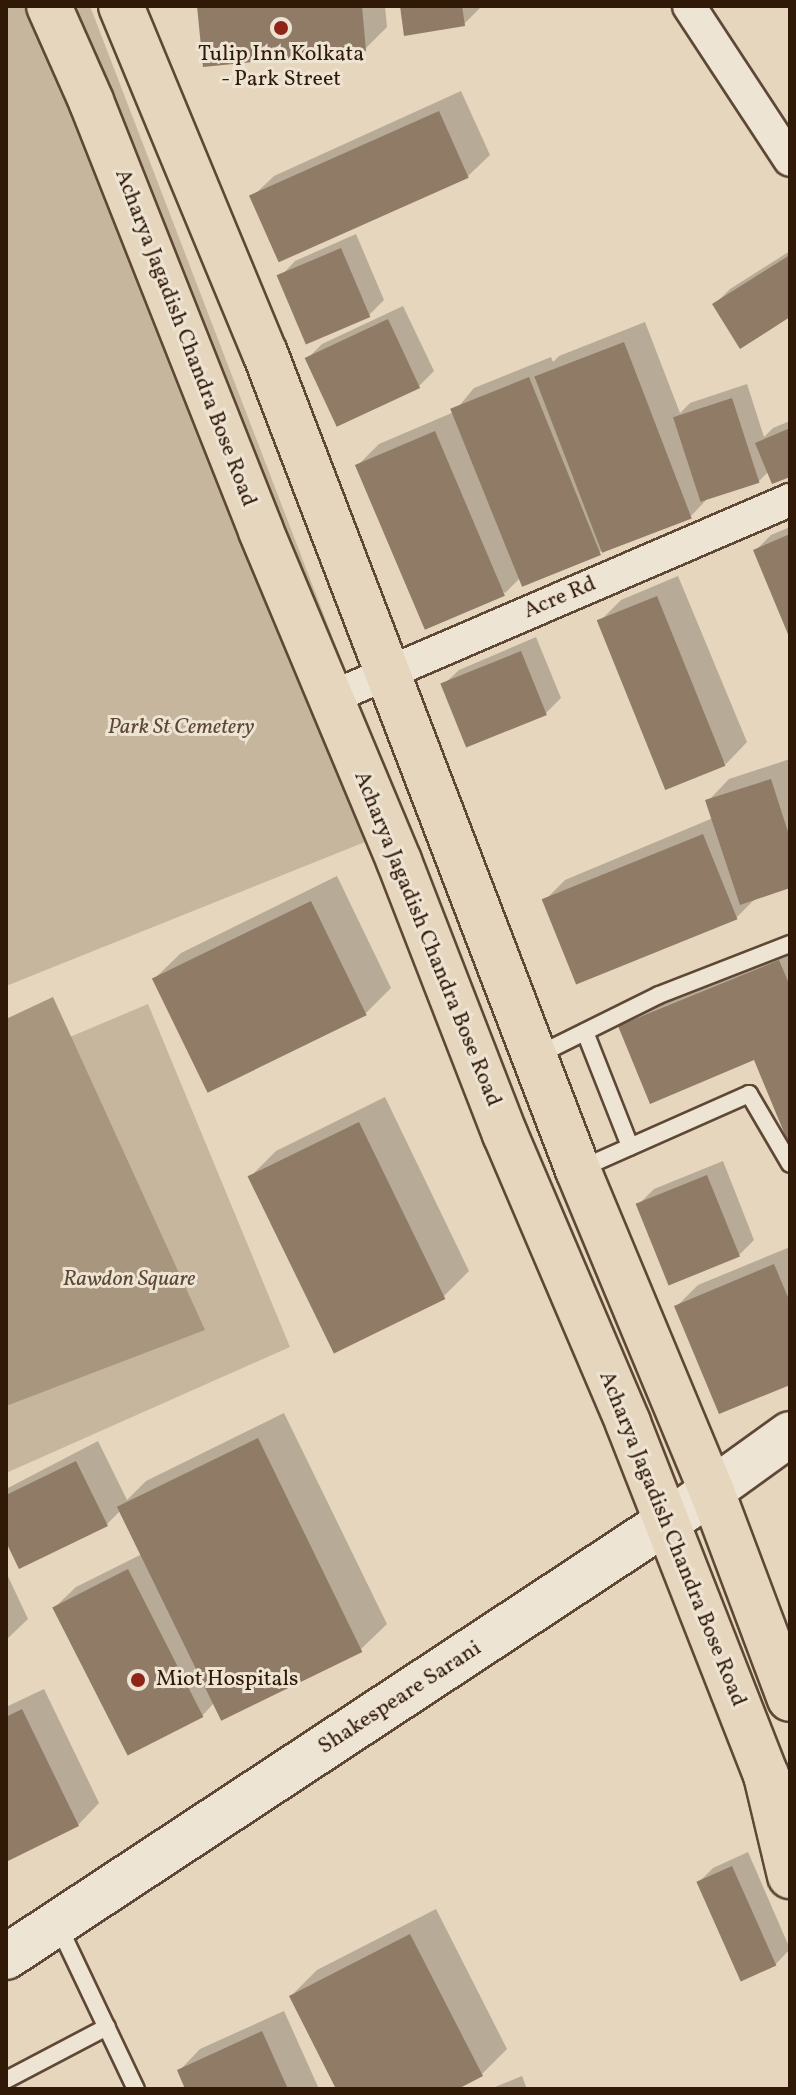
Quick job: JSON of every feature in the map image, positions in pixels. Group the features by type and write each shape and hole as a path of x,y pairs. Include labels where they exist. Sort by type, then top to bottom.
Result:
{"main road":[{"name":"Acharya Jagadish Chandra Bose Road","path":"49,6 102,128 330,698 399,861 505,1134 666,1522 766,1775 790,1876"},
{"path":"121,6 265,353 578,1170 711,1489 790,1699"},
{"name":"Shakespeare Sarani","path":"6,1957 666,1522 790,1434"},
{"path":"766,1775 790,1832"}],"street":[{"path":"689,6 790,160"},
{"name":"Acre Rd","path":"330,698 386,671 790,500"}],"lane":[{"path":"535,1057 659,995 790,944"},
{"path":"585,1032 630,1146"},
{"path":"578,1170 749,1094 790,1164"},
{"path":"58,1923 136,2089"},
{"path":"6,2080 107,2027"}],"green space":[{"name":"Park St Cemetery","path":"6,6 90,6 405,826 6,986"},
{"name":"Rawdon Square","path":"148,1004 290,1347 6,1473 6,1064"}],"shaded area":[{"path":"53,997 205,1330 6,1406 6,1019"}],"building":[{"name":"Tulip Inn Kolkata - Park Street","path":"197,6 362,6 366,51 203,67"},
{"path":"400,6 462,6 465,26 404,36"},
{"path":"439,111 469,178 279,262 249,196"},
{"path":"341,248 370,317 306,344 277,275"},
{"path":"790,255 790,317 740,349 712,304"},
{"path":"388,319 420,388 337,427 305,358"},
{"path":"624,342 692,518 602,553 534,376"},
{"path":"529,377 601,555 522,587 450,409"},
{"path":"732,398 760,483 701,502 673,417"},
{"path":"790,428 790,477 772,484 755,443"},
{"path":"435,431 505,596 425,630 355,465"},
{"path":"790,534 790,639 753,550"},
{"path":"657,596 726,766 665,790 597,620"},
{"path":"521,651 547,715 466,748 440,684"},
{"path":"771,779 790,838 790,888 740,905 705,800"},
{"path":"703,834 737,919 576,984 542,899"},
{"path":"311,901 367,1015 208,1093 152,979"},
{"path":"779,960 790,986 790,1147 754,1060 650,1104 618,1026"},
{"path":"359,1122 445,1299 334,1353 248,1176"},
{"path":"707,1175 740,1257 669,1285 636,1204"},
{"path":"774,1264 790,1302 790,1385 719,1414 674,1306"},
{"path":"258,1438 362,1652 221,1721 117,1507"},
{"path":"76,1461 108,1526 19,1569 6,1542 6,1495"},
{"path":"128,1569 203,1717 128,1755 52,1608"},
{"path":"22,1709 79,1826 6,1862 6,1717"},
{"path":"732,1866 776,1966 741,1981 696,1882"},
{"path":"410,1934 483,2076 458,2089 336,2089 289,1996"},
{"path":"262,2031 288,2089 185,2089 177,2070"}],"place":[{"name":"Tulip Inn Kolkata - Park Street","path":"281,28"},
{"name":"Miot Hospitals","path":"138,1680"}]}
